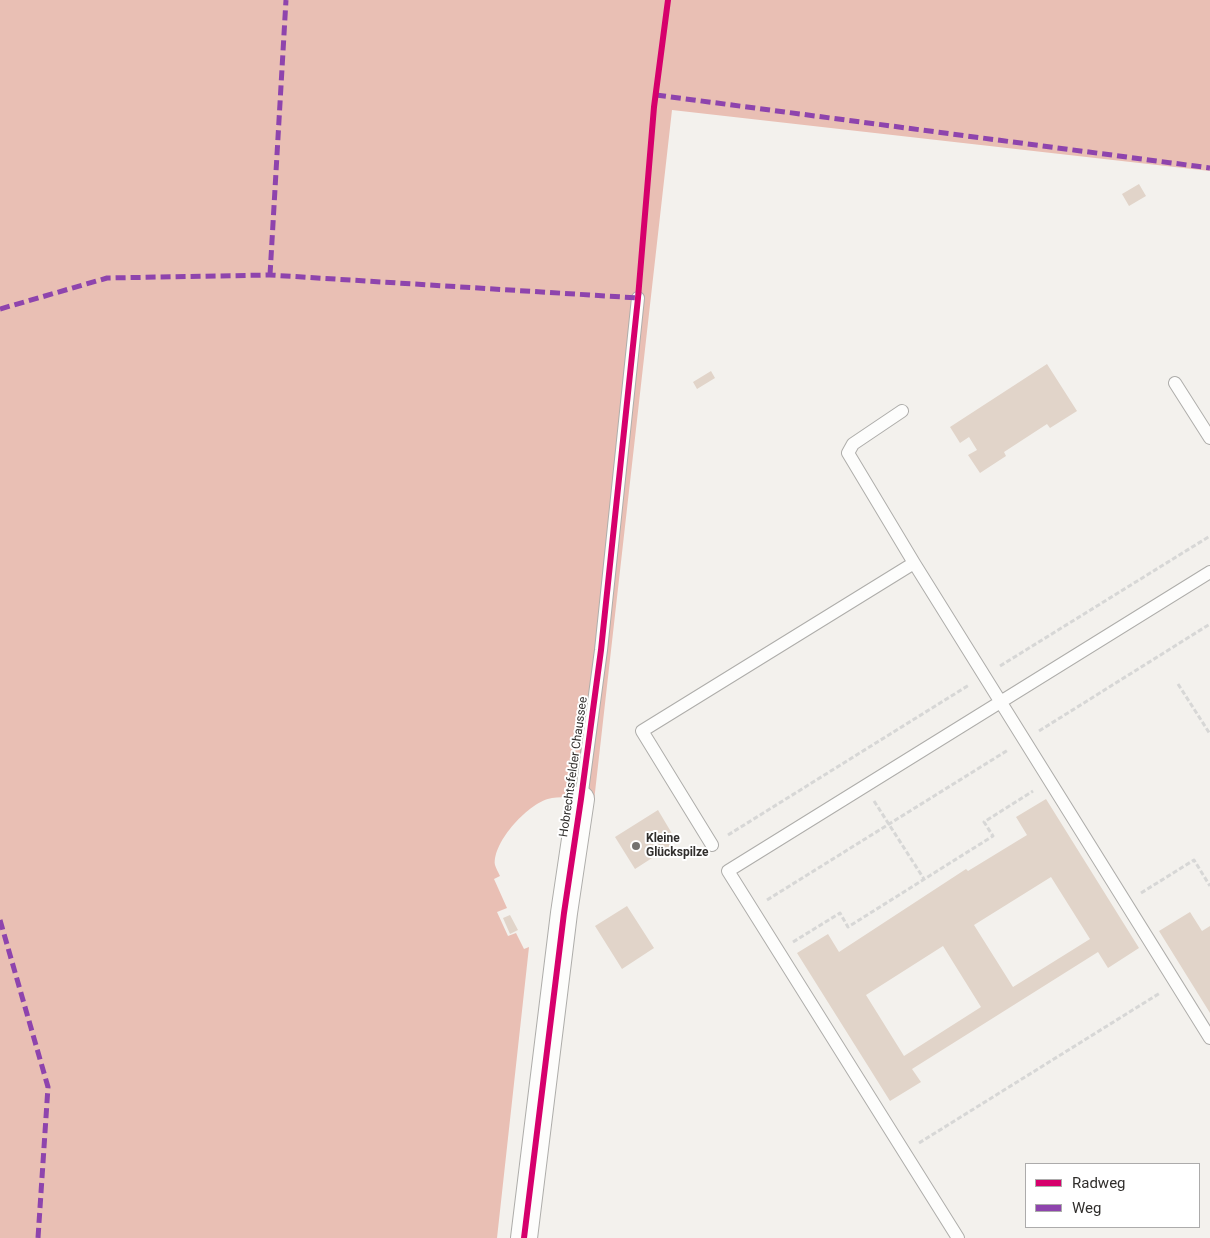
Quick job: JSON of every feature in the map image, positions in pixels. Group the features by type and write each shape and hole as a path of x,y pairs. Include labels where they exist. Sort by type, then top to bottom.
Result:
{"street":[{"name":"Hobrechtsfelder Chaussee","path":"524,1238 564,913 581,799"}],"lane":[{"name":"Hobrechtsfelder Chaussee","path":"581,799 602,640 638,298"},
{"path":"1175,383 1210,438"},
{"path":"902,410 853,444 848,453 1210,1038"},
{"path":"712,845 642,731 914,562"},
{"path":"958,1238 728,871 1210,572"}],"path":[{"path":"712,845 1210,536"},
{"path":"752,910 1210,624"},
{"path":"1178,684 1210,734"},
{"path":"778,951 840,913 848,927 924,880 993,836 984,822 1050,780"},
{"path":"864,786 924,880"},
{"path":"1126,902 1194,860 1210,886"},
{"path":"904,1152 1176,983"}],"shaded area":[{"path":"0,0 1210,0 1210,171 672,110 594,801 562,797 552,798 533,806 506,834 496,856 495,865 500,876 494,879 507,908 497,912 508,936 516,933 524,949 529,947 497,1238 0,1238"}],"building":[{"path":"1139,184 1146,196 1129,206 1122,194"},
{"path":"1047,364 1077,411 1050,428 1047,424 1004,452 1006,456 980,473 968,455 977,450 969,437 960,443 950,427"},
{"path":"711,371 715,378 697,389 693,382"},
{"path":"1046,799 1139,948 1108,968 1098,952 912,1069 921,1082 890,1101 797,953 828,934 839,952 966,869 968,871 1027,835 1016,817","holes":["1051,877 1090,939 1013,987 974,925","943,946 981,1007 904,1056 866,995"]},
{"path":"658,810 677,842 635,869 615,837"},
{"path":"627,906 654,948 622,969 595,926"},
{"path":"1190,912 1202,931 1210,926 1210,1013 1159,931"},
{"path":"510,915 518,930 510,934 503,918"}],"marked path":[{"path":"270,275 286,0"},
{"path":"656,95 1210,168"},
{"path":"0,309 107,278 270,275 638,298 639,293"},
{"path":"0,920 48,1087 38,1238"}],"cycle path":[{"path":"524,1238 564,913 601,650 638,298 654,107 668,0"}],"place":[{"name":"Kleine Glückspilze","path":"636,846"}]}
